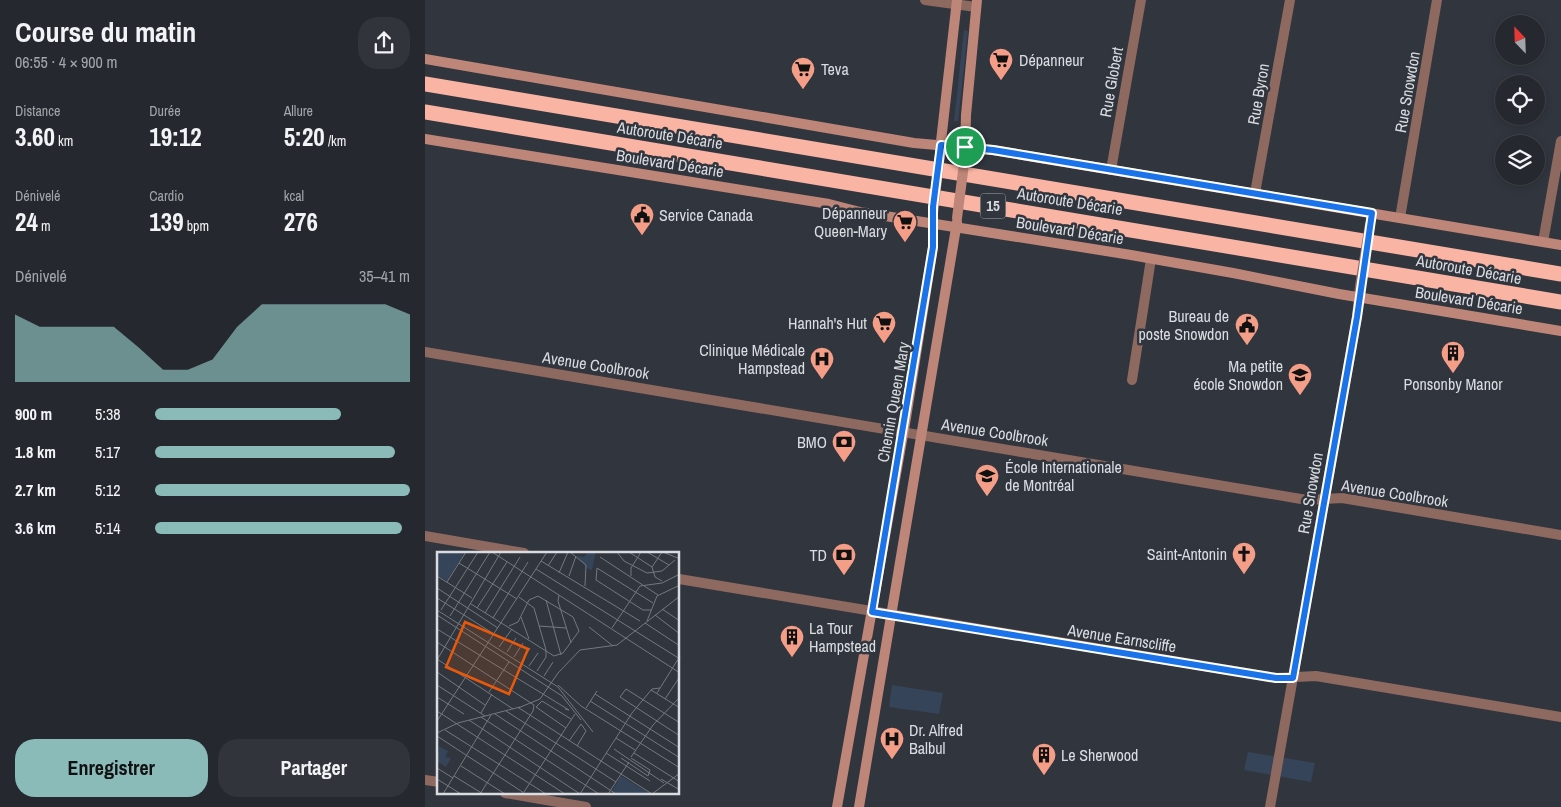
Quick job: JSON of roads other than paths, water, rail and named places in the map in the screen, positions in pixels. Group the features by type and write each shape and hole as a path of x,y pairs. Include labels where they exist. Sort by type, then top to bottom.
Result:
{"highway":[{"name":"Autoroute Décarie","path":"425,84 1561,274"},
{"name":"Autoroute Décarie","path":"425,112 1561,302"}],"main road":[{"name":"Chemin Queen Mary","path":"837,807 903,432 933,247 933,218 957,2"},
{"name":"Chemin Queen Mary","path":"859,807 957,223 965,152 977,4"},
{"path":"425,59 871,136 940,150 1111,170 1561,245"},
{"name":"Boulevard Décarie","path":"425,139 829,204 860,212 933,218 1359,298 1561,331"}],"street":[{"path":"925,0 977,4"},
{"name":"Rue Globert","path":"1111,170 1141,0"},
{"name":"Rue Byron","path":"1255,193 1290,0"},
{"name":"Rue Snowdon","path":"1400,218 1437,0"},
{"path":"1543,242 1561,142"},
{"name":"Rue Snowdon","path":"1269,807 1325,499 1372,213"},
{"path":"1132,380 1151,259"},
{"name":"Avenue Coolbrook","path":"425,352 1307,500 1342,498 1561,535"},
{"path":"425,536 518,552"},
{"name":"Avenue Earnscliffe","path":"680,579 1276,678 1316,676 1561,717"},
{"path":"511,794 586,807"}],"place":[{"name":"Dépanneur","path":"1001,81"},
{"name":"Teva","path":"803,90"},
{"name":"Service Canada","path":"642,236"},
{"name":"Dépanneur Queen-Mary","path":"905,243"},
{"name":"Hannah's Hut","path":"884,344"},
{"name":"Bureau de poste Snowdon","path":"1247,346"},
{"name":"Ponsonby Manor","path":"1453,374"},
{"name":"Clinique Médicale Hampstead","path":"822,380"},
{"name":"Ma petite école Snowdon","path":"1300,396"},
{"name":"BMO","path":"844,463"},
{"name":"École Internationale de Montréal","path":"987,497"},
{"name":"Saint-Antonin","path":"1244,575"},
{"name":"TD","path":"844,576"},
{"name":"La Tour Hampstead","path":"792,658"},
{"name":"Dr. Alfred Balbul","path":"892,760"},
{"name":"Le Sherwood","path":"1044,776"}]}
